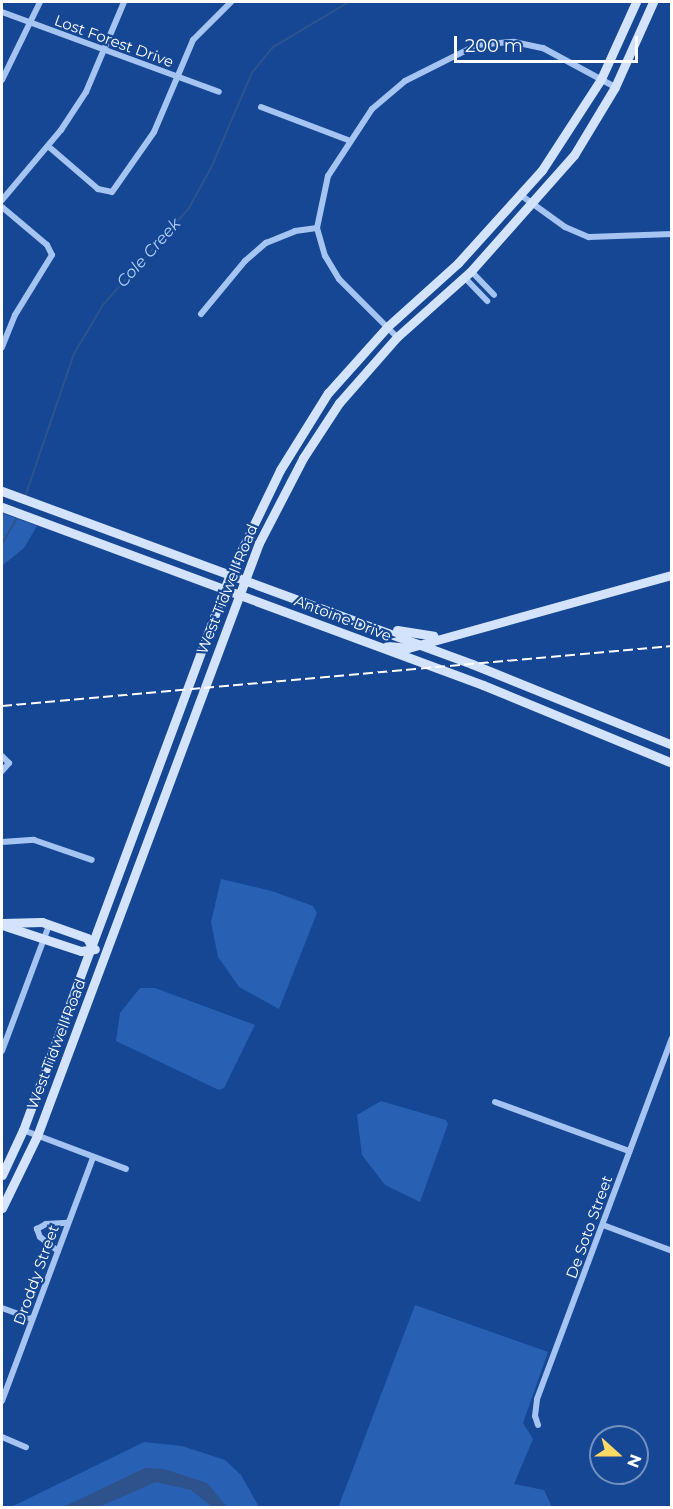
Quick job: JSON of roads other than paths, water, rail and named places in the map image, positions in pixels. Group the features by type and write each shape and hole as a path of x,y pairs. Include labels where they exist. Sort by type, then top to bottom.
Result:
{"main road":[{"path":"635,2 652,4"},
{"name":"West Tidwell Road","path":"2,1176 23,1130 230,574 280,470 327,393 387,327 458,263 522,196 577,122 601,79 635,2"},
{"name":"West Tidwell Road","path":"2,1208 37,1136 68,1056 244,580 259,543 303,458 339,403 397,337 468,274 533,205 574,155 615,87 652,4"},
{"path":"458,263 468,274"},
{"name":"Antoine Drive","path":"2,491 342,615 672,745"},
{"name":"Antoine Drive","path":"2,507 483,685 672,763"},
{"path":"370,644 408,648 672,575"},
{"path":"335,630 342,615"},
{"path":"363,623 415,636 445,636"},
{"path":"443,654 437,644 445,636"},
{"path":"196,667 210,672"},
{"path":"161,763 175,768"},
{"path":"129,847 144,852"},
{"path":"2,924 21,920 49,925 87,938 92,947 106,953"},
{"path":"2,924 81,951 92,947"},
{"path":"53,1050 68,1056"}],"street":[{"path":"2,80 32,24 40,2"},
{"path":"2,200 48,146 86,92 124,2"},
{"path":"48,146 98,189 112,192 154,132 193,40 231,2"},
{"name":"Lost Forest Drive","path":"2,12 219,92"},
{"path":"397,337 339,279 325,256 317,228 328,176 348,140 372,109 405,81 477,45 514,42 543,48 615,87"},
{"path":"261,107 348,140"},
{"path":"522,196 565,227 589,237 672,234"},
{"path":"2,207 47,245 52,255 15,315 2,348"},
{"path":"201,314 245,261 266,243 295,231 317,228"},
{"path":"468,274 494,295"},
{"path":"468,274 487,301"},
{"path":"327,393 339,403"},
{"path":"2,756 9,763 2,771"},
{"path":"2,842 34,840 92,860"},
{"path":"2,1051 49,925"},
{"name":"De Soto Street","path":"538,1425 535,1416 537,1399 672,1038"},
{"path":"495,1102 629,1151"},
{"path":"23,1130 126,1169"},
{"name":"Droddy Street","path":"2,1401 93,1157"},
{"path":"58,1251 40,1237 37,1229 46,1224 68,1223"},
{"path":"603,1225 672,1251"},
{"path":"2,1308 32,1319"},
{"path":"2,1437 26,1447"}],"waterway":[{"name":"Cole Creek","path":"25,497 74,354 103,305 189,208 211,168 252,73 272,48 349,2"},
{"name":"Cole Creek","path":"2,544 17,518"}],"railway":[{"path":"2,706 672,646"}]}
